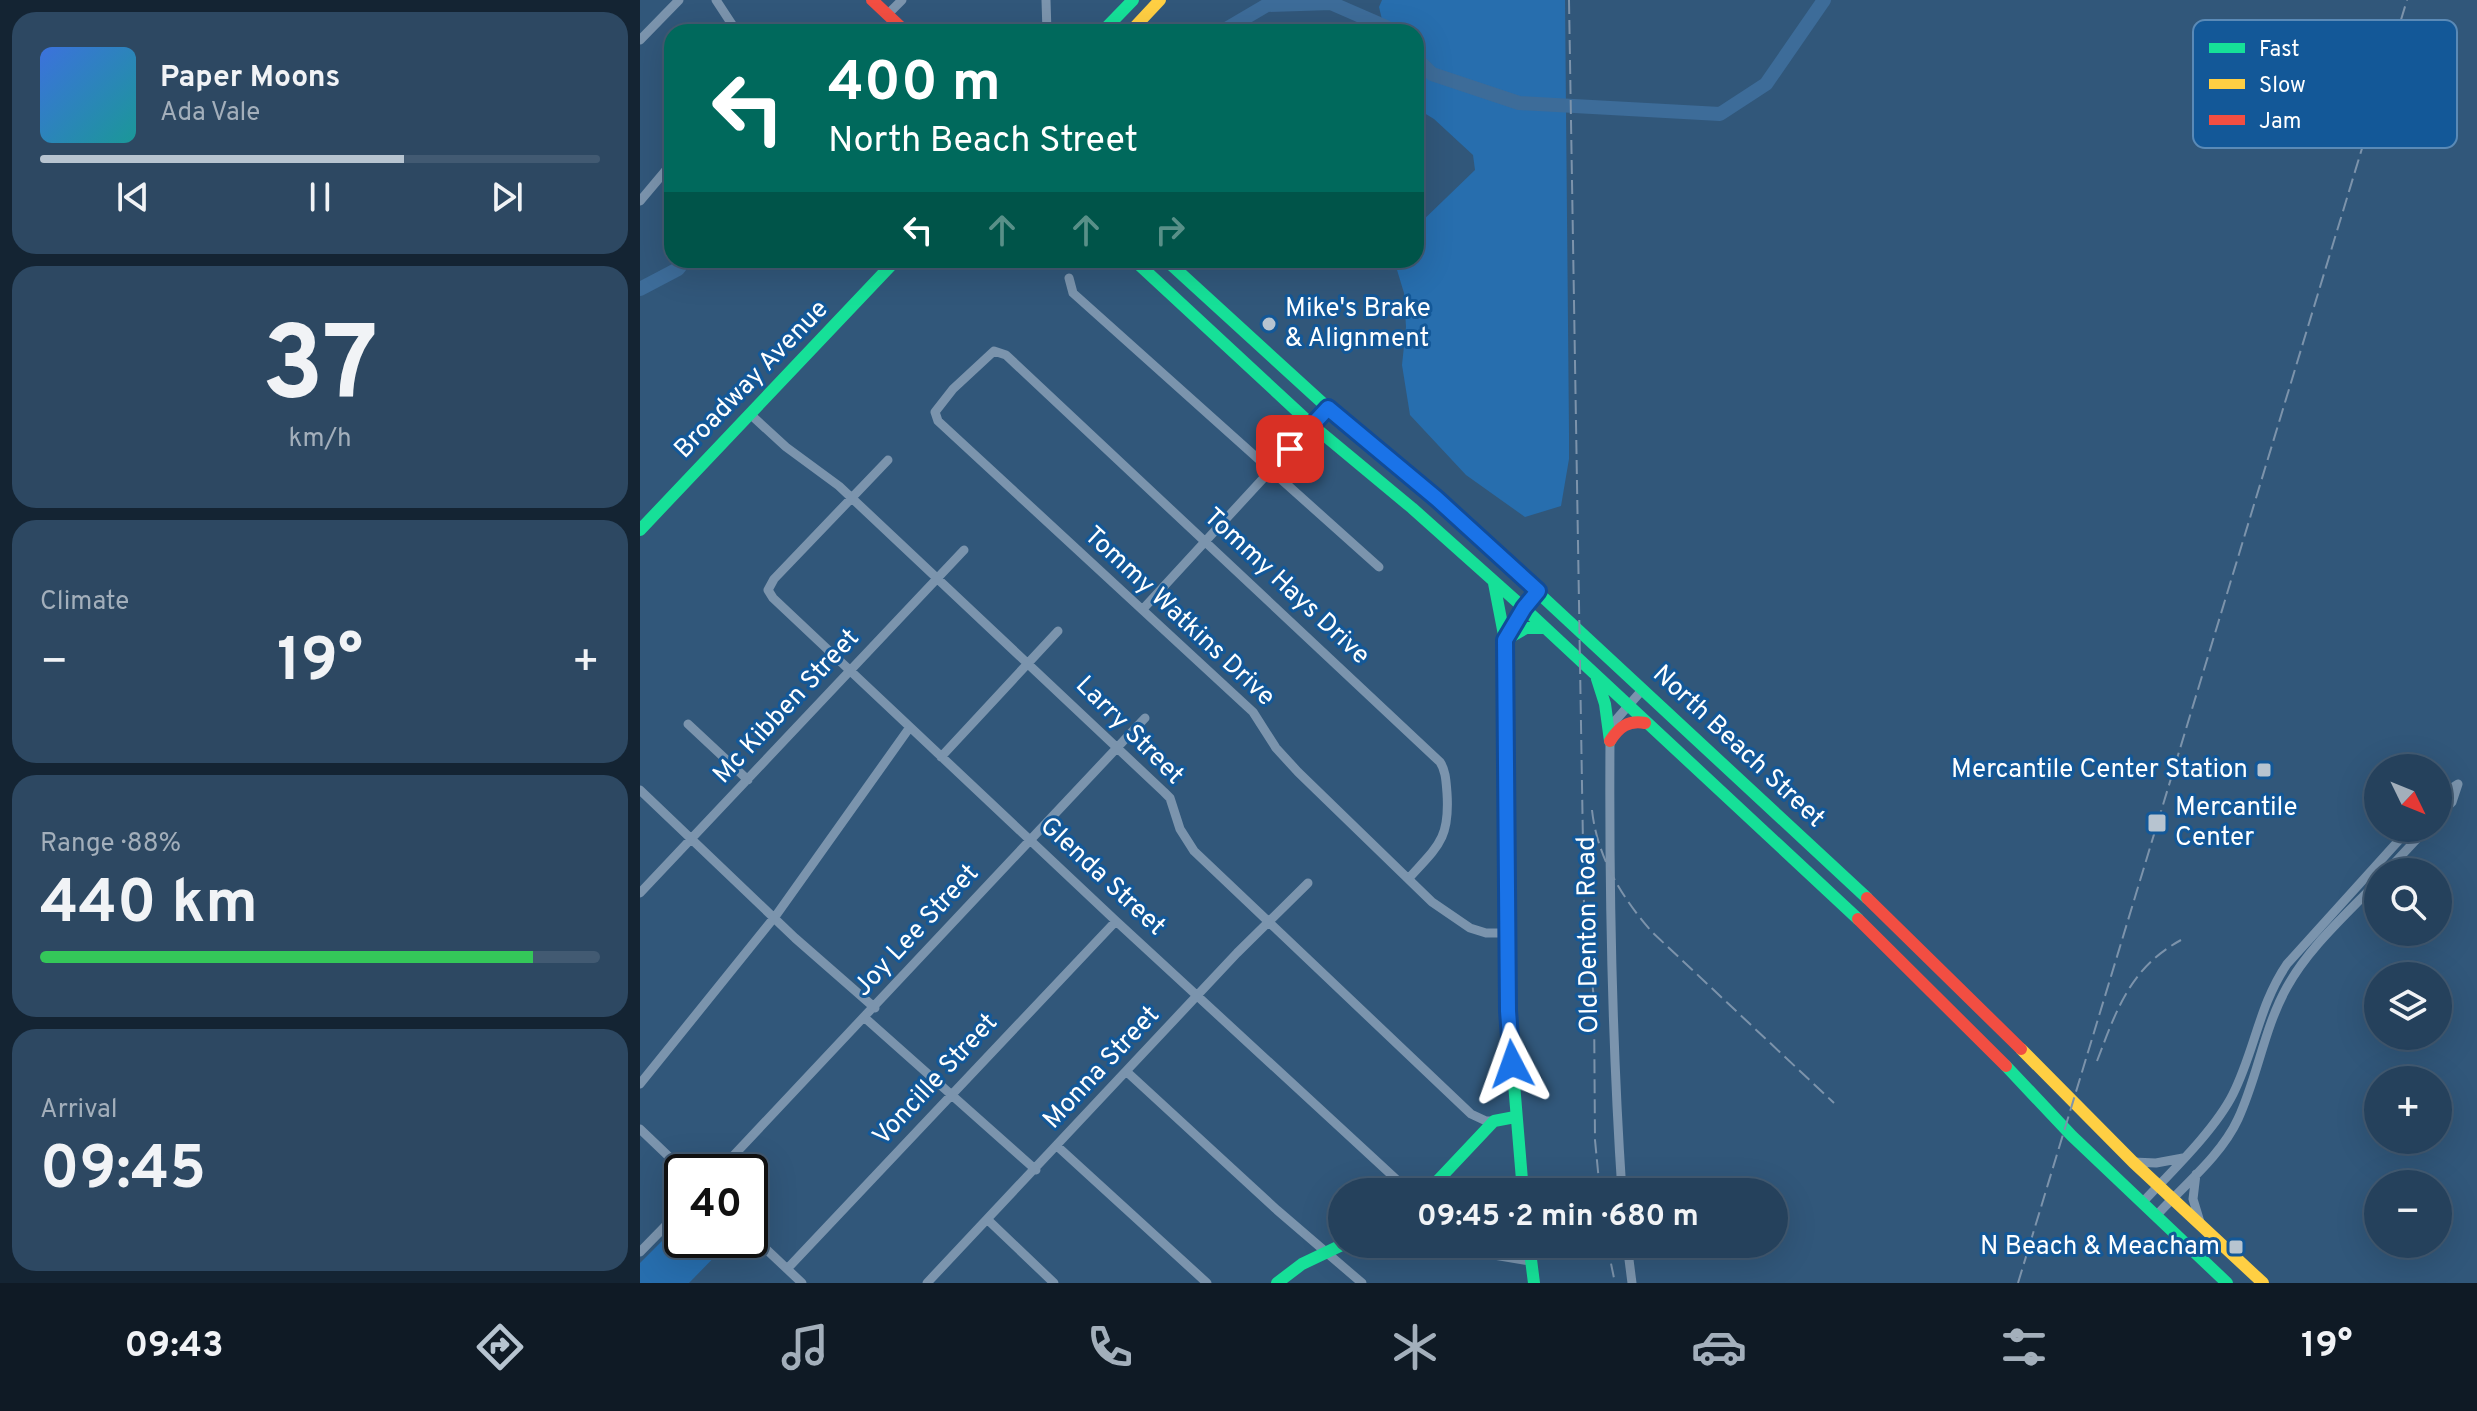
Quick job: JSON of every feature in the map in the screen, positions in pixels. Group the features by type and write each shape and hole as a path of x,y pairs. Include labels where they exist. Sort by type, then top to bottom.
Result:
{"main road":[{"path":"872,0 898,24"},
{"path":"1110,24 1133,0"},
{"path":"1137,24 1160,0"},
{"name":"Broadway Avenue","path":"640,530 888,268"},
{"name":"North Beach Street","path":"1142,268 1312,425 1412,508 1524,608 1912,970 2072,1136 2227,1283"},
{"name":"North Beach Street","path":"1175,268 1328,408 1436,498 1807,841 1927,954 2255,1280"},
{"path":"1187,310 1202,293"},
{"path":"1493,580 1505,640 1508,1011 1522,1178"},
{"path":"1505,640 1538,591"},
{"path":"1505,640 1526,628 1544,628"},
{"path":"1595,676 1605,704 1610,741"},
{"path":"1610,741 1624,724 1634,721 1646,723"},
{"path":"1792,858 1807,841"},
{"path":"1912,970 1927,954"},
{"path":"1440,1178 1494,1121 1515,1117"},
{"path":"1277,1283 1302,1264 1328,1253"},
{"path":"1530,1258 1534,1283"}],"street":[{"path":"640,40 679,0"},
{"path":"716,0 732,24"},
{"path":"888,14 902,0"},
{"path":"1046,0 1047,24"},
{"path":"640,201 664,172"},
{"path":"1069,278 1073,293 1379,567"},
{"name":"Tommy Watkins Drive","path":"1006,355 994,351 983,359 935,412 938,421 1253,712 1276,748 1298,772 1432,902 1462,924 1486,933 1508,933"},
{"name":"Tommy Hays Drive","path":"1006,355 1440,762 1446,780 1447,830 1439,845 1409,878"},
{"path":"1143,609 1328,408"},
{"name":"Larry Street","path":"750,414 786,447 852,498 1170,798 1180,829 1194,851 1268,923 1471,1114 1494,1121"},
{"path":"852,498 888,460"},
{"name":"Glenda Street","path":"852,498 774,579 768,590 849,671 1395,1178"},
{"name":"Mc Kibben Street","path":"640,893 964,550"},
{"path":"941,757 1058,631"},
{"name":"Old Denton Road","path":"1621,1178 1610,958 1610,741 1615,721 1643,689"},
{"name":"Joy Lee Street","path":"735,1154 1145,718"},
{"path":"688,724 748,780"},
{"path":"640,1084 774,917 910,727"},
{"path":"2452,788 2458,784 2452,802"},
{"path":"640,790 875,1008"},
{"path":"2142,1203 2232,1098 2271,987 2287,964 2397,842"},
{"path":"2399,858 2414,842"},
{"name":"Monna Street","path":"927,1283 1308,883"},
{"path":"2156,1216 2223,1143 2237,1121 2256,1074 2274,1013 2287,986 2302,963 2364,896"},
{"name":"Voncille Street","path":"787,1269 1116,921"},
{"path":"865,1018 1036,1170"},
{"path":"1127,1072 1328,1253"},
{"path":"640,1129 666,1154"},
{"path":"1057,1146 1207,1283"},
{"path":"2133,1162 2156,1163 2183,1158"},
{"path":"2196,1173 2193,1199 2201,1225"},
{"path":"988,1220 1054,1283"},
{"path":"640,1252 664,1227"},
{"path":"768,1251 802,1283"},
{"path":"1334,1258 1362,1283"},
{"path":"1512,1258 1530,1261"},
{"path":"1629,1258 1632,1283"}],"shaded area":[{"path":"1382,0 1565,0 1569,459 1561,506 1525,517 1466,475 1410,415 1402,365 1406,327 1404,293 1396,268 1424,268 1424,219 1475,170 1473,155 1424,113 1424,24 1383,24 1379,7"},
{"path":"664,1239 664,1258 713,1258 689,1283 640,1283 640,1263"}],"waterway":[{"path":"1424,66 1432,74 1519,103 1720,114 1766,84 1824,0"},
{"path":"1235,24 1267,5 1331,3 1379,24"},
{"path":"640,289 679,268"}],"railway":[{"path":"1569,0 1584,905 1594,999 1595,1140 1599,1178"},
{"path":"2401,20 2407,0"},
{"path":"2018,1283 2362,148"},
{"path":"1592,810 1605,860 1621,891 1641,919 1834,1103"},
{"path":"2097,1061 2119,1007 2137,977 2149,963 2181,940"},
{"path":"1610,1258 1615,1283"}],"traffic: fast":[{"path":"1110,24 1133,0"},
{"path":"640,530 888,268"},
{"path":"1143,268 1312,425 1412,508 1524,608 1858,919"},
{"path":"1175,268 1328,408 1436,498 1867,898"},
{"path":"1494,583 1505,640 1526,628 1544,628"},
{"path":"1522,1178 1508,1011 1505,640 1538,591"},
{"path":"1597,679 1605,704 1610,741"},
{"path":"2006,1066 2072,1136 2227,1283"},
{"path":"1440,1178 1494,1121 1515,1117"},
{"path":"1277,1283 1302,1264 1328,1252"},
{"path":"1531,1258 1534,1283"}],"traffic: slow":[{"path":"1138,24 1160,0"},
{"path":"2021,1049 2133,1162 2263,1283"}],"traffic: jam":[{"path":"872,0 898,24"},
{"path":"1610,741 1624,726 1645,723"},
{"path":"1867,898 2021,1049"},
{"path":"1858,919 2006,1066"}],"place":[{"name":"Mike's Brake & Alignment","path":"1269,324"},
{"name":"Mercantile Center Station","path":"2264,770"},
{"name":"Mercantile Center","path":"2157,823"},
{"name":"N Beach & Meacham","path":"2236,1247"}],"route":[{"path":"1290,449 1328,408 1436,498 1538,591 1505,640 1508,1011 1512,1064"}]}
